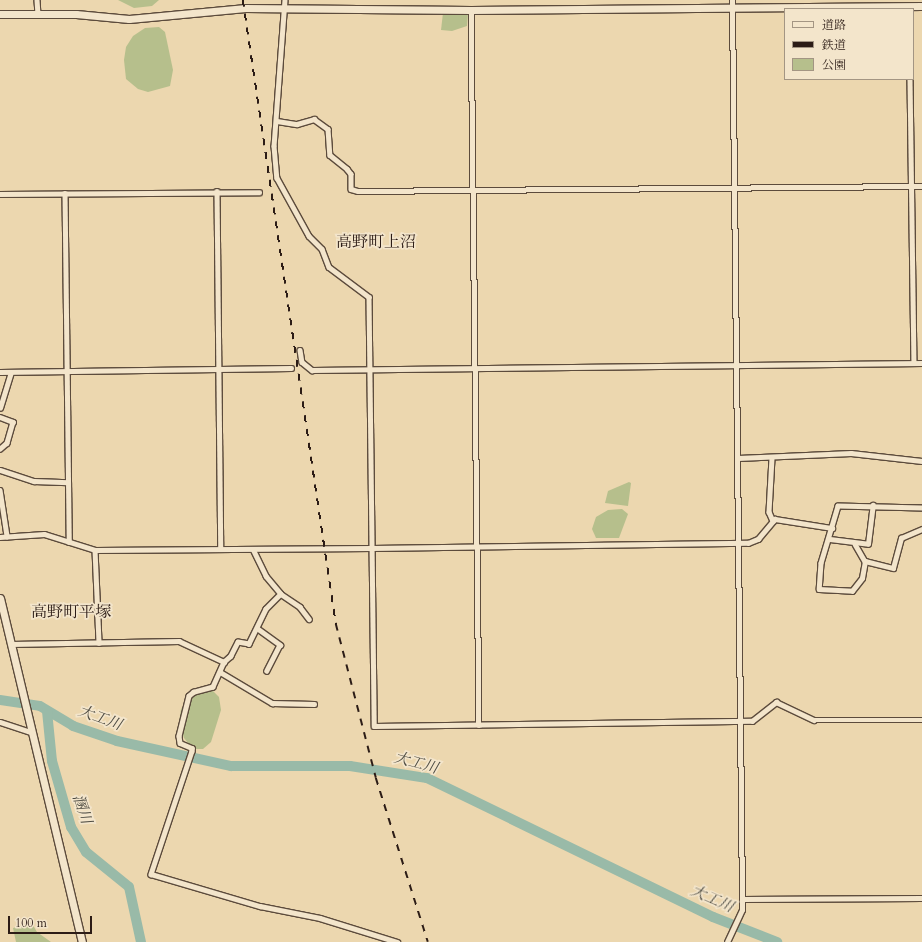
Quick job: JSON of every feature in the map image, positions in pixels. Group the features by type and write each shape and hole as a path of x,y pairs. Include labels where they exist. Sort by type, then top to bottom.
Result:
{"street":[{"path":"37,0 38,14"},
{"path":"285,0 274,167 288,201 308,236 322,249 329,267 369,297 374,726 741,721 757,720 776,702 814,720 922,720"},
{"path":"0,14 38,14 129,19 245,8 471,10 808,3 922,6"},
{"path":"727,942 742,910 732,4"},
{"path":"471,10 479,725"},
{"path":"910,80 914,363"},
{"path":"277,121 297,124 314,119 328,129 330,155 351,174 351,189 922,186"},
{"path":"217,191 221,549"},
{"path":"0,194 217,191 258,192"},
{"path":"65,193 69,542"},
{"path":"300,350 302,362 312,370 370,368 922,363"},
{"path":"0,372 291,368"},
{"path":"0,408 11,373"},
{"path":"0,417 13,422 7,443 0,449"},
{"path":"738,458 772,458 851,453 922,461"},
{"path":"772,458 769,512 773,521"},
{"path":"0,470 34,481 68,482"},
{"path":"0,490 7,536"},
{"path":"830,539 855,544 868,544 873,505"},
{"path":"865,560 856,589 821,590 821,563 830,539 838,506 873,505 922,508"},
{"path":"0,537 44,534 94,550 738,543 758,539 773,521"},
{"path":"773,521 832,528"},
{"path":"855,544 865,560 894,568 901,538 922,529"},
{"path":"253,549 266,576 281,594 300,607 309,619"},
{"path":"94,550 99,643"},
{"path":"281,594 266,609 249,644 238,642 231,656 224,662 212,688 194,692 186,702 179,736 180,743 192,748 192,751 188,768 151,874 260,906 320,918 397,942"},
{"path":"0,598 82,942"},
{"path":"256,628 280,645 267,671"},
{"path":"11,644 179,641 224,662"},
{"path":"220,672 272,703 314,704"},
{"path":"0,722 31,732"},
{"path":"742,899 922,898"}],"green space":[{"path":"118,0 159,0 152,6 134,8"},
{"path":"443,13 468,13 467,26 452,31 441,30"},
{"path":"159,27 165,32 173,70 170,86 148,92 138,89 126,79 124,60 126,47 133,36 145,28"},
{"path":"629,482 631,483 628,506 605,503 608,491"},
{"path":"622,509 628,514 619,538 596,538 592,529 596,517 608,510"},
{"path":"200,690 213,691 219,697 221,710 211,742 203,749 193,749 184,738 179,722 181,709 189,698"},
{"path":"31,922 37,932 51,942 16,942 13,928"}],"waterway":[{"name":"大工川","path":"0,700 40,706 73,726 117,741 231,766 350,766 427,778 713,917 777,942"},
{"name":"溷川","path":"47,711 52,761 71,827 86,852 129,887 141,942"}],"railway":[{"path":"243,0 336,624 376,778 428,942"}],"district":[{"name":"高野町上沼","path":"376,242"},
{"name":"高野町平塚","path":"71,612"}]}
